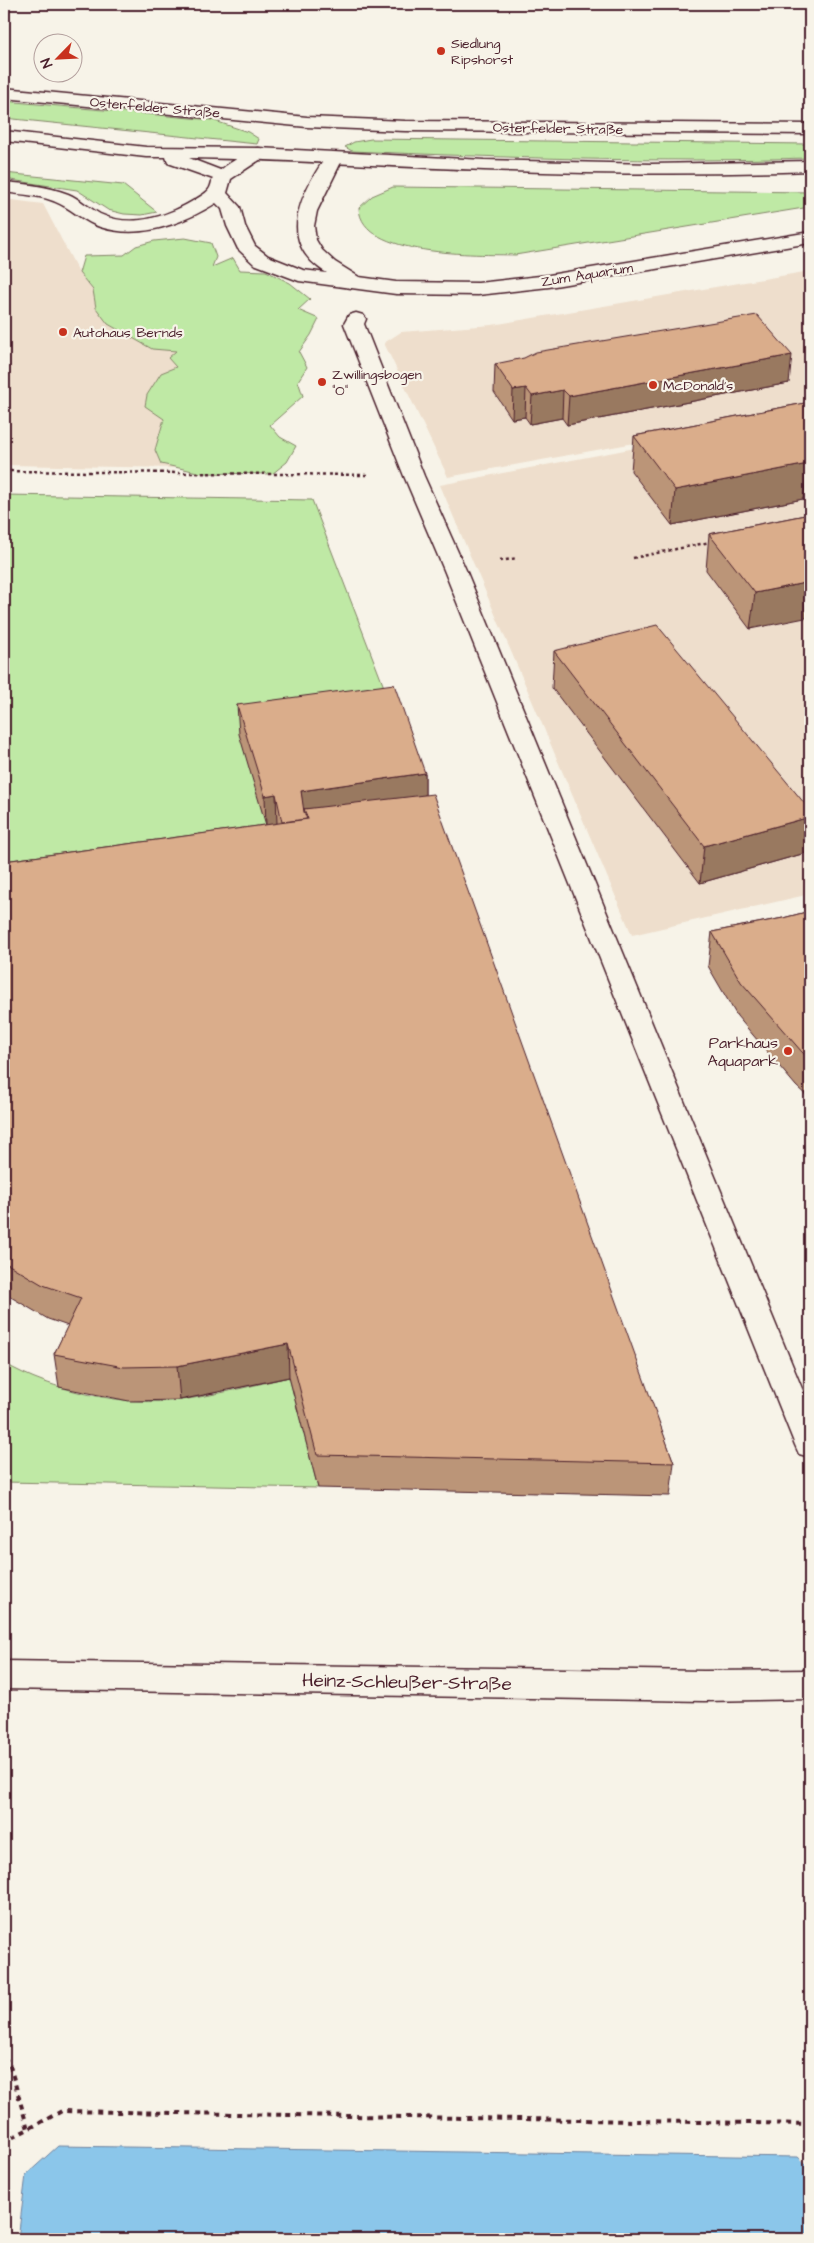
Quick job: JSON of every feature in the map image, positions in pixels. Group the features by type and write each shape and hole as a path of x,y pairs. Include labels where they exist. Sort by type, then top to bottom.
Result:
{"street":[{"name":"Osterfelder Straße","path":"4,93 306,122 405,126 810,129"},
{"path":"4,187 58,196 76,205 93,218 122,226 146,225 169,220 220,185 258,153 306,122 334,158"},
{"path":"4,136 146,152 258,153 484,165 643,168 810,166"},
{"path":"146,152 188,163 220,185"},
{"name":"Zum Aquarium","path":"334,158 311,202 304,222 304,230 309,244 327,266 362,284"},
{"name":"Zum Aquarium","path":"220,185 231,207 236,226 247,249 261,260 298,274 396,288 478,289 549,281 810,238"},
{"path":"356,319 354,324 414,476 459,579 810,1445"},
{"name":"Heinz-Schleußer-Straße","path":"4,1675 704,1686 810,1685"}],"path":[{"path":"4,471 414,476"},
{"path":"633,558 717,541"},
{"path":"4,2057 10,2066 28,2129"},
{"path":"4,2142 62,2111 810,2124"}],"shaded area":[{"name":"Autohaus Bernds","path":"4,199 43,204 79,273 93,290 96,308 152,349 176,350 176,367 155,450 161,464 179,468 4,465"},
{"path":"810,271 810,411 448,477 384,343 401,332 492,325"},
{"path":"810,415 810,894 632,935 440,485"}],"green space":[{"path":"4,101 212,120 248,132 259,139 257,144 4,118"},
{"path":"371,139 810,144 810,158 696,160 581,159 352,151 345,147 354,142"},
{"path":"4,173 123,185 157,212 142,215 124,214 108,210 77,190 4,179"},
{"path":"393,187 810,192 810,207 515,255 450,253 400,245 379,236 365,224 359,208 372,196"},
{"path":"185,238 211,243 216,257 212,267 233,258 240,270 266,271 290,283 310,299 298,310 319,319 299,352 307,367 298,381 303,396 270,425 280,437 296,446 287,462 272,474 202,473 161,464 155,450 164,419 145,406 147,395 161,373 176,367 168,358 176,351 152,349 108,324 96,308 93,290 79,273 84,256 124,255 136,246 154,241"},
{"path":"4,495 312,500 394,713 425,803 4,896"},
{"path":"4,1363 44,1382 66,1389 113,1399 137,1401 160,1402 195,1398 289,1377 318,1488 4,1482"}],"water":[{"path":"58,2146 798,2157 810,2168 810,2239 18,2239 26,2175"}],"building":[{"path":"757,315 792,355 569,396 563,390 532,396 526,388 513,390 495,364 524,358 536,352"},
{"path":"810,402 810,467 808,464 675,490 634,436"},
{"path":"810,514 810,582 755,593 709,534"},
{"path":"657,625 810,810 810,817 704,846 554,651"},
{"path":"394,684 425,773 301,791 307,819 282,822 276,794 265,796 237,705"},
{"path":"433,794 674,1463 317,1455 288,1344 177,1366 124,1367 54,1354 81,1298 43,1285 4,1262 4,861 308,819 304,809"},
{"path":"810,911 810,1060 741,982 712,932"}],"place":[{"name":"Siedlung Ripshorst","path":"441,51"},
{"name":"Autohaus Bernds","path":"63,332"},
{"name":"Zwillingsbogen \"O\"","path":"322,382"},
{"name":"McDonald's","path":"653,385"},
{"name":"Parkhaus Aquapark","path":"788,1051"}]}
